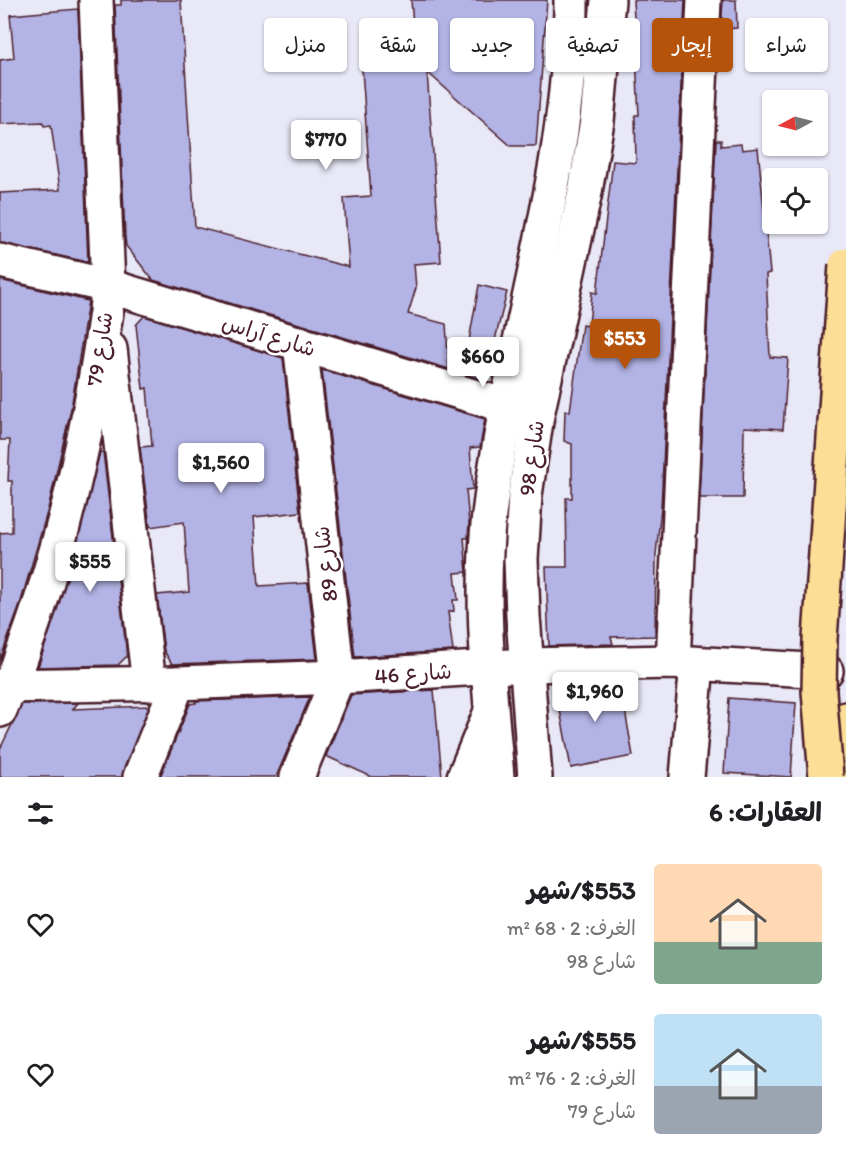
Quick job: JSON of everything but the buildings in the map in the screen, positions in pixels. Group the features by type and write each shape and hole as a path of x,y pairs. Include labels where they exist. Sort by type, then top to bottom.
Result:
{"highway":[{"path":"826,777 819,691 820,639 846,265"},
{"path":"841,777 846,719"}],"street":[{"name":"شارع 79","path":"3,694 44,586 78,464 107,299 96,0"},
{"path":"497,777 488,668 484,572 489,516 505,407 563,114 571,0"},
{"name":"شارع 98","path":"535,777 521,559 525,495 537,415 585,192 598,110 608,0"},
{"path":"687,777 685,663 704,0"},
{"name":"شارع آراس","path":"0,261 107,299 300,343 537,415"},
{"path":"107,299 133,529 163,684 140,777"},
{"name":"شارع 89","path":"297,777 338,677 300,343"},
{"path":"816,777 846,455"},
{"name":"شارع 46","path":"3,694 527,665 685,663 826,671"},
{"path":"464,777 492,710"}]}
